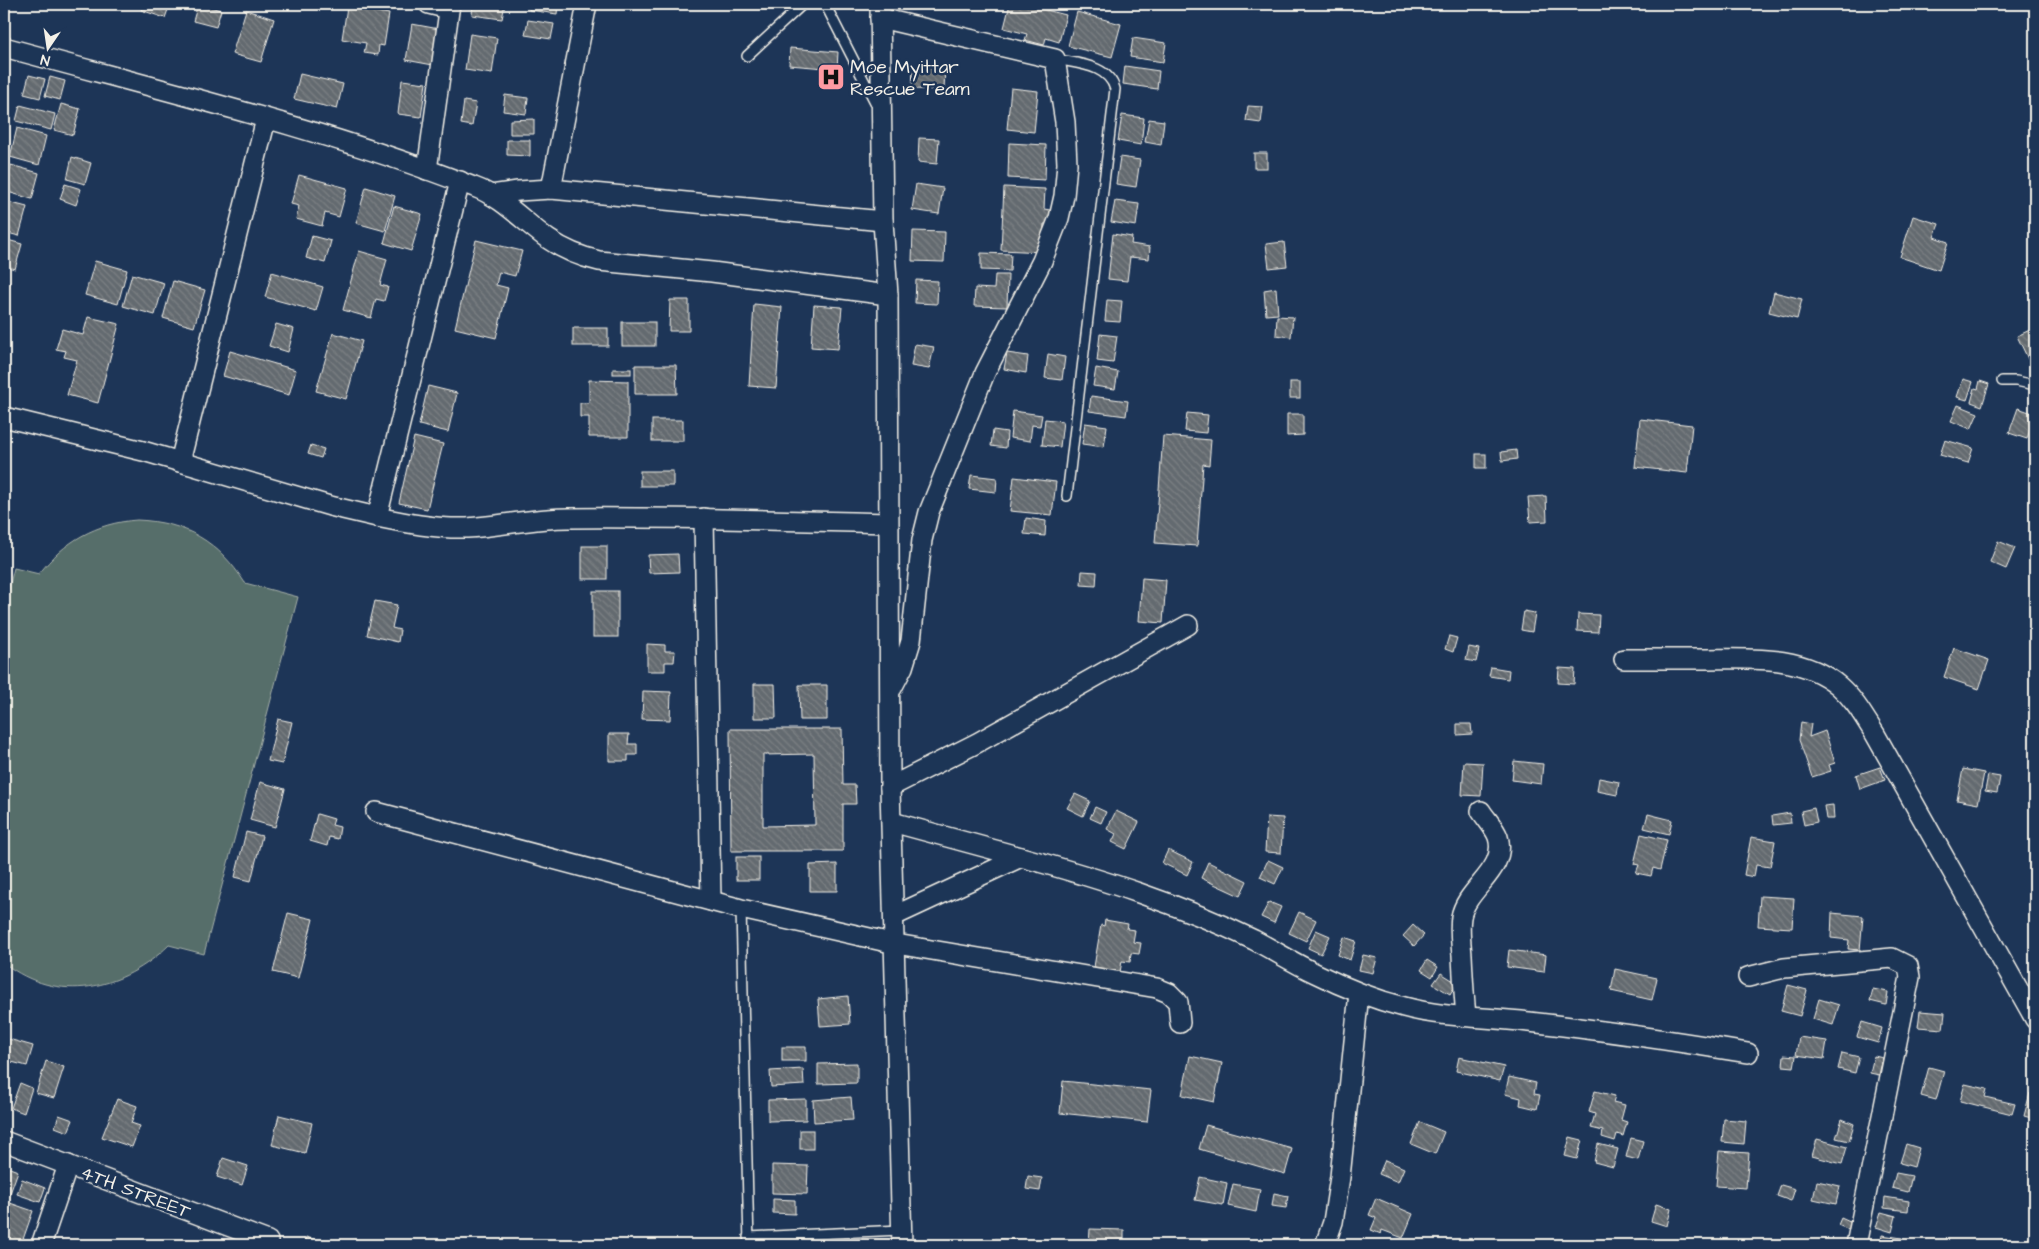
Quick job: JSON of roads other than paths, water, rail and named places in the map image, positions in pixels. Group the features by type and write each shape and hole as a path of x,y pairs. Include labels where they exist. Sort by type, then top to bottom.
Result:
{"street":[{"path":"427,170 450,6 429,4"},
{"path":"551,189 587,4"},
{"path":"890,692 903,667 910,641 921,548 929,512 985,373 1042,261 1059,218 1064,196 1067,164 1065,122 1055,59 880,11 883,221 888,295 890,787 896,944 902,1238"},
{"path":"4,47 266,119 362,148 460,181 491,195 525,219 548,239 582,257 600,261 722,273 888,295"},
{"path":"180,462 266,119"},
{"path":"376,517 460,181"},
{"path":"491,195 551,189 883,221"},
{"path":"4,417 144,451 330,506 423,526 468,528 567,518 704,518 888,523"},
{"path":"704,518 711,901"},
{"path":"890,787 977,743 1188,624"},
{"path":"1624,659 1751,659 1781,662 1800,665 1819,672 1838,685 1855,701 1875,734 2035,1019"},
{"path":"1466,1016 1460,935 1461,917 1472,894 1493,868 1499,845 1498,836 1481,811"},
{"path":"376,812 741,909 896,944 1157,988 1169,992 1178,1002 1180,1023"},
{"path":"892,822 1114,883 1184,909 1254,940 1315,974 1359,993 1425,1012 1604,1031 1748,1053"},
{"path":"894,916 1021,857"},
{"path":"1748,977 1784,968 1892,958 1908,966 1910,977 1856,1245"},
{"path":"1325,1245 1333,1222 1340,1177 1359,993"},
{"name":"4TH STREET","path":"4,1141 268,1241"},
{"path":"41,1245 68,1165"}],"lane":[{"path":"747,56 803,4"},
{"path":"825,4 881,113"},
{"path":"1055,59 1097,68 1113,80 1115,89 1067,496"},
{"path":"2002,381 2035,386"},
{"path":"741,909 748,1241 902,1238"}],"place":[{"name":"Moe Myittar Rescue Team","path":"831,77"}]}
